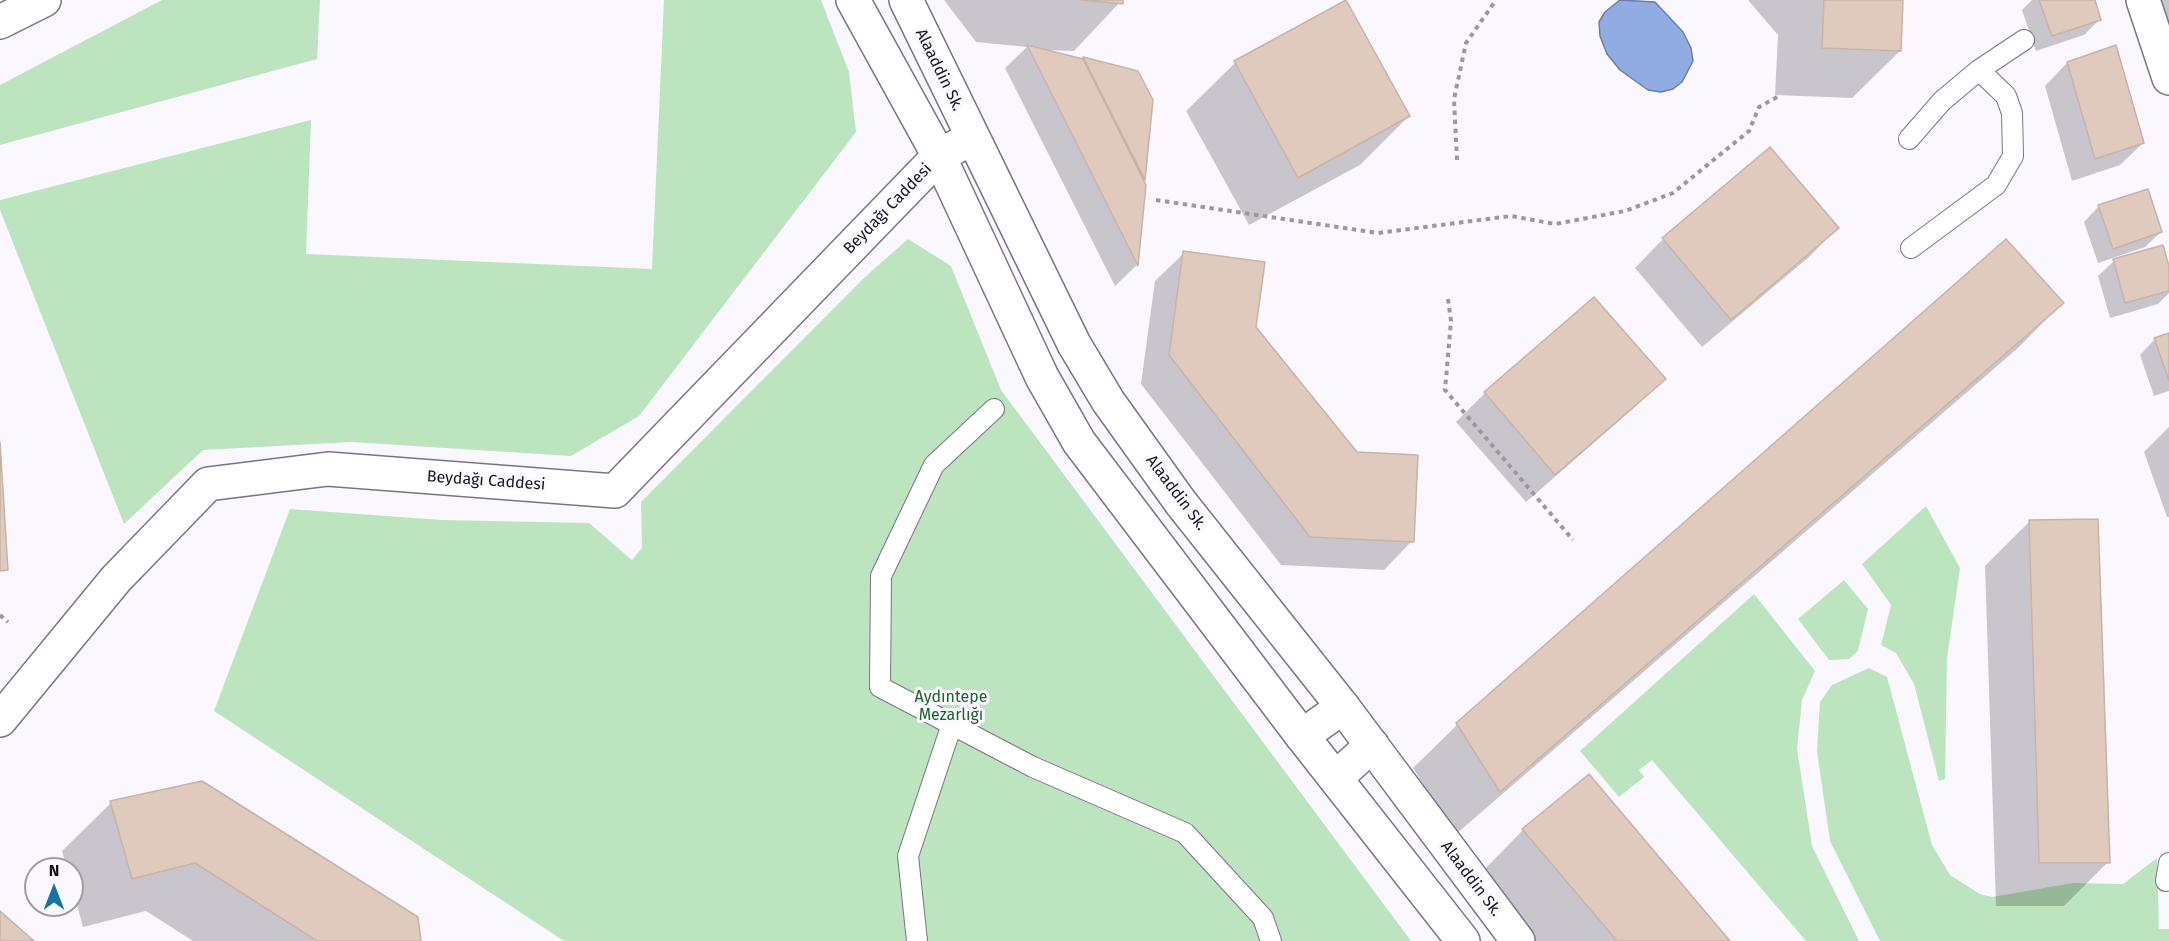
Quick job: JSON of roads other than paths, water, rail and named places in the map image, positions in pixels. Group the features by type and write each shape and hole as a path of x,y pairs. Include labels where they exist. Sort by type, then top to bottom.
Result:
{"street":[{"path":"0,22 44,0"},
{"path":"853,0 939,156 1042,377 1079,442 1302,736 1337,777 1463,941"},
{"name":"Alaaddin Sk.","path":"906,0 1074,344 1108,401 1181,503 1343,707 1518,941"},
{"path":"2143,0 2169,78"},
{"path":"939,156 972,138"},
{"name":"Beydağı Caddesi","path":"0,720 116,579 208,484 328,469 615,491 939,156"},
{"path":"1302,736 1343,707"},
{"path":"1337,777 1372,745"}],"lane":[{"path":"1908,139 1942,101 1979,70 2024,40"},
{"path":"1911,248 1996,185 2013,156 2012,113 2006,96 1979,70"},
{"path":"994,409 934,465 881,576 880,687 1033,767 1185,832 1263,918 1271,941"},
{"path":"916,941 908,856 952,724"}],"water":[{"path":"1620,0 1655,2 1683,32 1691,48 1693,61 1682,82 1673,89 1661,92 1648,90 1620,70 1607,54 1600,36 1599,22 1605,12"}],"park label":[{"name":"Aydıntepe Mezarlığı","path":"951,707"}]}
